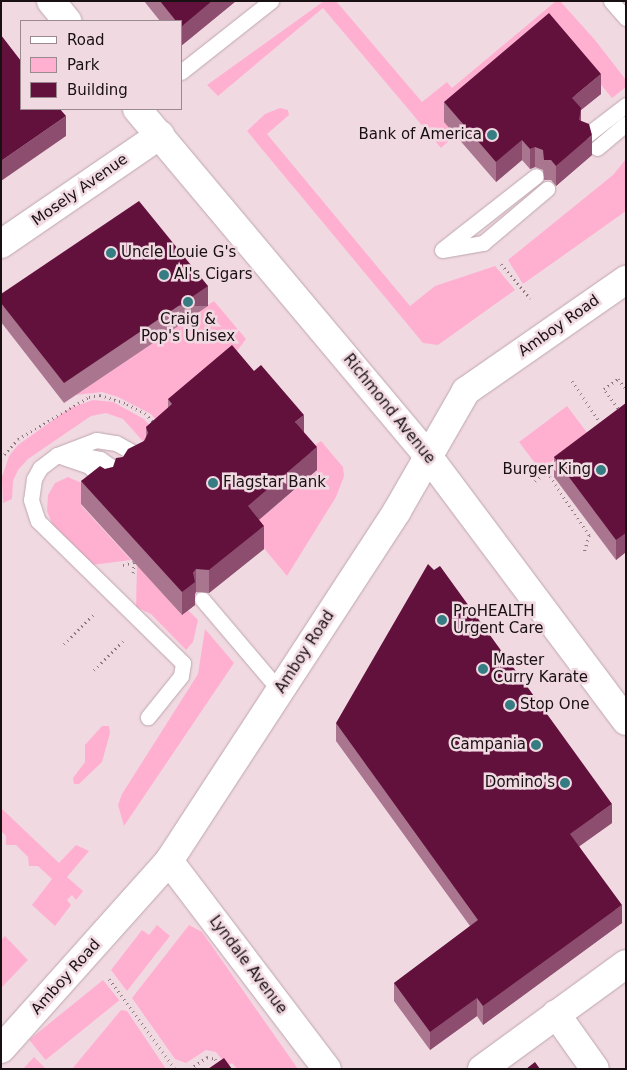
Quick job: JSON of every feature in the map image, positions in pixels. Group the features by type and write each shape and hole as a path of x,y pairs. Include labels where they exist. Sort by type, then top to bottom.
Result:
{"main road":[{"path":"51,1 66,20"},
{"name":"Richmond Avenue","path":"139,110 428,456 626,721"},
{"name":"Mosely Avenue","path":"1,244 160,135"},
{"name":"Amboy Road","path":"1,1049 169,861 396,511 466,391 626,280"},
{"name":"Lyndale Avenue","path":"169,861 327,1069"},
{"path":"482,1069 626,964"},
{"path":"556,1014 595,1069"}],"lane":[{"path":"182,71 271,1"},
{"path":"612,1 626,18"},
{"path":"587,135 626,105"},
{"path":"597,148 626,124"},
{"path":"536,176 442,250 483,243 547,189"},
{"path":"57,455 81,454 129,464 116,443 96,440 57,455 40,468 34,479 31,500 38,521 183,663 181,676 148,717"},
{"path":"57,455 89,466 107,482"},
{"path":"202,599 280,691"}],"path":[{"path":"500,264 530,298"},
{"path":"618,420 624,416 604,389 618,379 626,390"},
{"path":"572,381 605,430"},
{"path":"534,481 561,462"},
{"path":"547,472 589,535 584,553"},
{"path":"64,644 99,608"},
{"path":"94,670 127,637"},
{"path":"107,975 175,1069"},
{"path":"190,1069 207,1058 215,1059 222,1069"}],"green space":[{"path":"324,1 336,1 422,102 447,82 452,88 556,1 560,1 595,40 626,80 626,87 612,98 566,42 445,122 455,135 441,148 323,8 218,96 207,85"},
{"path":"280,108 288,110 289,115 267,134 410,306 435,286 495,266 515,290 438,345 423,343 247,131 265,114"},
{"path":"626,159 626,211 523,284 508,260 613,175"},
{"path":"214,301 246,339 228,363 160,425 151,414 118,397 102,392 76,395"},
{"path":"93,400 113,402 144,419 150,426 149,448 123,419 106,413 91,416 28,459 18,470 13,481 12,499 3,503 2,477 9,456 18,445 70,408"},
{"path":"567,406 588,434 540,470 519,442"},
{"path":"321,441 343,467 344,476 336,497 287,576 248,529 317,471 303,454"},
{"path":"68,477 86,485 81,505 131,560 92,565 53,526 47,511 48,495 55,483"},
{"path":"137,565 181,614 188,610 198,620 193,642 186,650 151,614 136,607"},
{"path":"205,629 234,663 124,826 118,805 122,794 198,674"},
{"path":"102,726 109,726 110,733 102,762 79,784 74,784 73,778 85,762 85,745"},
{"path":"1,808 59,863 76,845 89,851 67,877 83,891 76,900 72,895 67,900 71,905 55,926 32,905 52,879 38,866 29,866 28,857 16,845 6,845 6,836 1,831"},
{"path":"157,925 170,936 127,991 111,970 142,930 149,935"},
{"path":"189,925 202,932 298,1069 237,1069 232,1063 227,1066 216,1052 206,1050 186,1063 175,1059 132,998"},
{"path":"5,936 28,960 2,987 1,940"},
{"path":"103,980 119,1000 46,1060 29,1040"},
{"path":"121,1010 127,1011 166,1069 72,1069"},
{"path":"34,1057 46,1069 23,1069"}],"building":[{"path":"160,1 212,1 182,26 182,20 175,20"},
{"path":"549,13 601,74 572,98 581,108 579,120 589,124 592,135 556,166 551,160 544,160 543,150 535,147 530,149 522,140 496,162 444,102"},
{"path":"1,35 20,60 20,110 61,110 66,116 1,161"},
{"path":"139,201 208,286 64,383 1,303 1,294"},
{"path":"232,345 254,371 261,365 304,415 295,422 317,447 248,506 264,526 209,570 196,569 193,573 195,582 182,592 81,481 100,466 105,469 113,467 116,458 123,457 128,449 144,441 148,433 146,427 172,404 168,399"},
{"path":"626,403 626,533 616,540 554,457"},
{"path":"428,564 434,570 440,566 612,804 570,834 622,905 483,1006 477,998 430,1032 394,983 478,920 336,723"},
{"path":"224,1058 232,1069 208,1069"},
{"path":"535,1062 540,1069 526,1069"}],"place":[{"name":"Bank of America","path":"492,135"},
{"name":"Uncle Louie G's","path":"111,253"},
{"name":"Al's Cigars","path":"164,275"},
{"name":"Craig & Pop's Unisex","path":"188,302"},
{"name":"Burger King","path":"601,470"},
{"name":"Flagstar Bank","path":"213,483"},
{"name":"ProHEALTH Urgent Care","path":"442,620"},
{"name":"Master Curry Karate","path":"483,669"},
{"name":"Stop One","path":"510,705"},
{"name":"Campania","path":"536,745"},
{"name":"Domino's","path":"565,783"}]}
